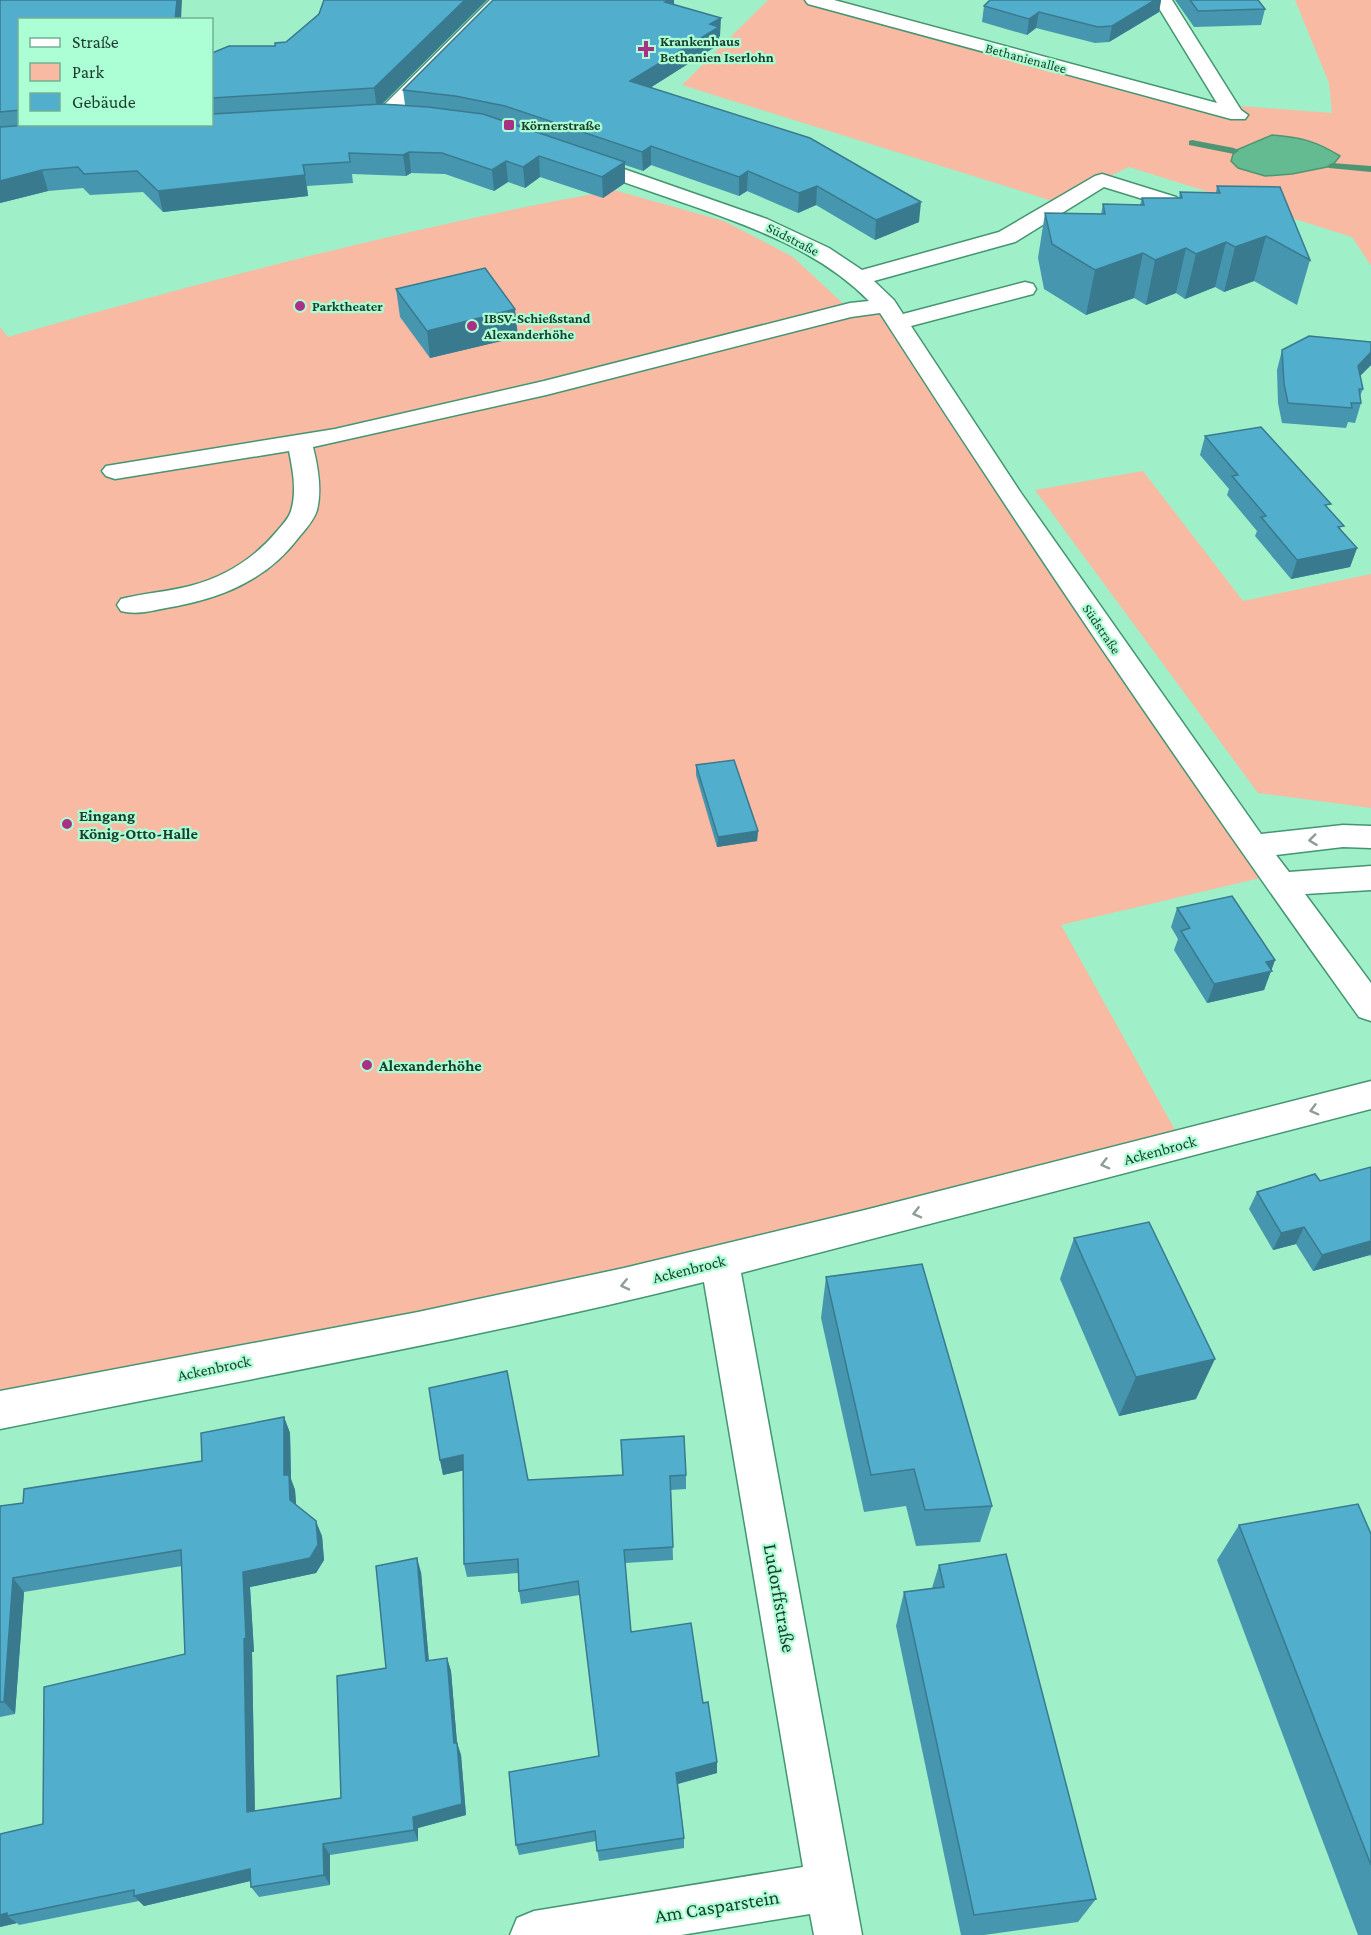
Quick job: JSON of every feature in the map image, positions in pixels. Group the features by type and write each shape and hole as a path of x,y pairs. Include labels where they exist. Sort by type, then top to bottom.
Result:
{"street":[{"path":"384,116 500,0"},
{"name":"Bethanienallee","path":"814,0 1235,114 1163,0"},
{"path":"363,117 408,117"},
{"name":"Südstraße","path":"567,155 760,223 821,253 859,278 892,314 1009,494 1252,846 1371,1008"},
{"path":"859,278 1007,237 1102,180 1169,201"},
{"path":"115,471 300,442 546,388 850,310 892,314 1025,289"},
{"path":"132,604 184,598 223,584 254,568 284,541 304,512 307,470 300,442"},
{"path":"1252,846 1343,836 1371,837"},
{"path":"1280,884 1371,878"},
{"name":"Ackenbrock","path":"0,1410 418,1329 624,1285 1371,1095"},
{"name":"Ludorffstraße","path":"720,1262 838,1935"},
{"name":"Am Casparstein","path":"534,1935 830,1887"}],"green space":[{"path":"768,0 840,0 1226,105 1332,113 1329,83 1295,0 1371,0 1371,266 1352,237 1129,167 1056,202 682,85"},
{"path":"614,190 724,221 793,257 850,310 879,309 1269,876 1061,925 1179,1137 625,1273 0,1401 0,327 8,337 309,256 461,221"},
{"path":"1143,471 1243,601 1371,574 1371,808 1258,793 1035,490"}],"shaded area":[{"path":"1272,135 1308,141 1340,156 1332,166 1292,174 1265,176 1238,168 1231,161 1234,151"}],"building":[{"path":"0,0 177,0 175,18 18,18 18,110 0,112"},
{"path":"324,0 465,0 374,88 213,98 213,53 229,46 275,46 275,43 286,42 319,14"},
{"path":"493,0 669,0 665,2 721,18 710,24 719,27 630,81 810,138 921,202 876,220 817,186 799,193 748,171 739,177 651,146 642,152 505,106 455,96 403,90"},
{"path":"990,0 1155,0 1112,26 1098,27 1039,12 1029,19 984,6"},
{"path":"1190,0 1258,0 1265,9 1198,11"},
{"path":"381,104 428,107 483,114 625,162 602,177 539,156 523,167 506,161 492,170 442,153 409,152 403,155 349,153 350,162 303,165 305,175 158,191 137,171 84,174 78,167 42,170 0,181 0,127 213,126 213,114"},
{"path":"1217,186 1280,187 1310,260 1266,236 1235,247 1226,242 1196,254 1186,248 1155,260 1143,253 1095,270 1052,244 1045,213 1105,214 1103,204 1144,205 1142,198 1182,198 1180,192 1220,193"},
{"path":"485,268 515,309 427,331 396,289"},
{"path":"1309,336 1371,342 1371,352 1358,366 1363,389 1359,389 1361,403 1351,403 1352,408 1288,403 1284,384 1282,350"},
{"path":"1261,427 1331,504 1325,505 1344,526 1338,527 1357,548 1297,560 1261,517 1266,516 1232,476 1238,475 1205,436"},
{"path":"734,760 758,831 718,837 696,765"},
{"path":"1232,896 1275,960 1266,962 1272,971 1214,984 1181,931 1190,928 1177,908"},
{"path":"1371,1167 1371,1241 1322,1255 1304,1227 1281,1233 1257,1192 1315,1174 1320,1181"},
{"path":"1149,1222 1215,1359 1136,1377 1074,1238"},
{"path":"922,1264 992,1506 925,1510 914,1469 871,1475 826,1277"},
{"path":"507,1371 528,1480 623,1475 621,1440 684,1436 686,1475 670,1476 673,1547 624,1550 631,1632 691,1623 703,1703 708,1702 717,1762 676,1773 684,1838 597,1851 595,1831 516,1845 509,1772 599,1756 578,1581 519,1591 518,1559 464,1564 463,1455 440,1460 429,1388"},
{"path":"284,1417 284,1475 289,1475 290,1500 316,1521 318,1545 310,1558 243,1572 246,1638 244,1639 247,1812 341,1798 337,1676 386,1668 376,1566 417,1558 426,1661 447,1658 462,1804 413,1817 414,1830 323,1844 324,1875 251,1887 250,1869 134,1896 134,1890 7,1916 7,1913 0,1915 0,1834 43,1824 44,1687 185,1654 181,1550 13,1578 4,1702 0,1702 0,1506 23,1503 24,1489 202,1461 201,1433"},
{"path":"1358,1504 1371,1534 1371,1865 1239,1525"},
{"path":"1006,1554 1096,1899 974,1915 904,1592 944,1587 939,1565"}],"waterway":[{"path":"1192,143 1234,151"},
{"path":"1332,166 1371,169"}],"place":[{"name":"Krankenhaus Bethanien Iserlohn","path":"646,49"},
{"name":"Körnerstraße","path":"509,125"},
{"name":"Parktheater","path":"300,306"},
{"name":"IBSV-Schießstand Alexanderhöhe","path":"472,326"},
{"name":"Eingang König-Otto-Halle","path":"67,824"},
{"name":"Alexanderhöhe","path":"367,1065"}]}
